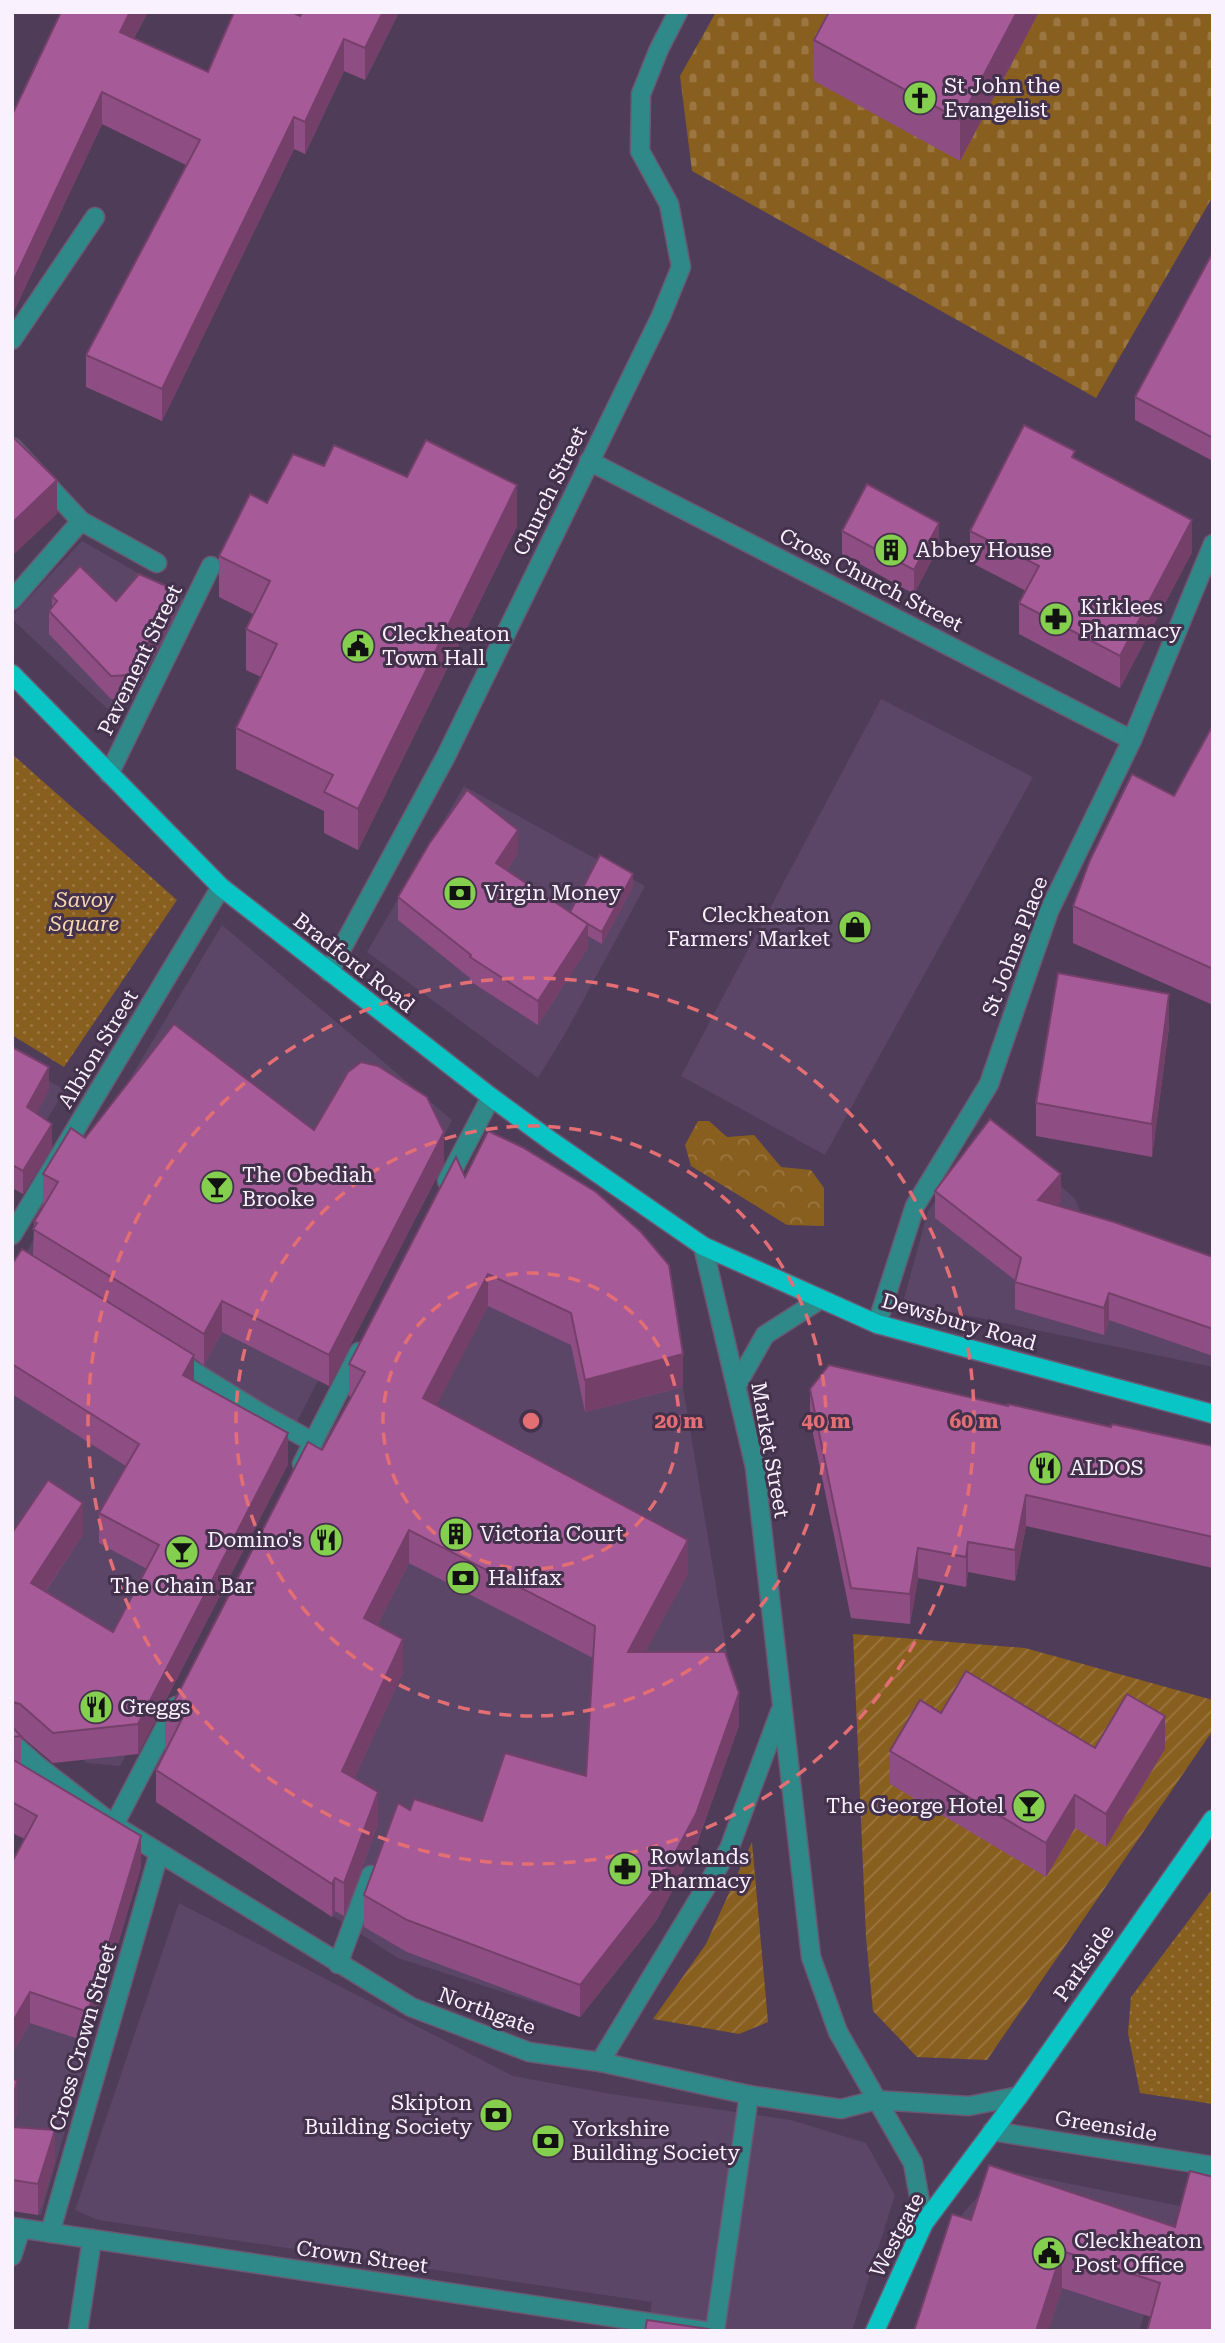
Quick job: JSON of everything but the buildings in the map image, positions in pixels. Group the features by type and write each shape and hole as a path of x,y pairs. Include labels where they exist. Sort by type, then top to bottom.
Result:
{"main road":[{"name":"Bradford Road","path":"12,674 221,887 491,1097 703,1246"},
{"name":"Dewsbury Road","path":"703,1246 877,1324 1213,1414"},
{"name":"Parkside","path":"992,2131 1213,1819"},
{"name":"Westgate","path":"875,2331 924,2223 992,2131"}],"street":[{"name":"Church Street","path":"329,972 446,756 661,316 681,267 669,204 640,151 641,94 659,49 678,12"},
{"path":"12,341 95,218"},
{"path":"12,447 81,521 157,563"},
{"name":"Cross Church Street","path":"589,461 1132,740"},
{"path":"12,600 81,521"},
{"name":"St Johns Place","path":"877,1324 915,1206 989,1084 1049,911 1132,740 1213,544"},
{"name":"Pavement Street","path":"109,775 211,566"},
{"name":"Albion Street","path":"12,1235 221,887"},
{"path":"442,1193 491,1097"},
{"name":"Market Street","path":"703,1246 755,1467 811,1957 838,2032 913,2164 924,2223"},
{"path":"736,1386 765,1335 821,1299"},
{"path":"294,1479 368,1336"},
{"path":"159,1350 264,1415 313,1441"},
{"path":"114,1825 185,1689"},
{"name":"Market Street","path":"600,2062 729,1849 782,1707"},
{"name":"Northgate","path":"12,1743 114,1825 338,1964 411,2007 529,2052 600,2062 749,2095 842,2109 876,2100 969,2106 1019,2096"},
{"name":"Cross Crown Street","path":"50,2233 159,1853"},
{"path":"338,1964 375,1864"},
{"path":"715,2331 749,2095"},
{"name":"Greenside","path":"992,2131 1213,2166"},
{"path":"12,2256 17,2228"},
{"name":"Crown Street","path":"17,2228 705,2331"},
{"path":"78,2331 92,2239"}],"shaded area":[{"path":"82,541 185,600 132,699 115,716 12,619"},
{"name":"Cleckheaton Farmers' Market","path":"881,699 1033,777 825,1155 681,1076"},
{"path":"464,786 645,886 538,1078 367,952"},
{"path":"222,925 452,1120 120,1766 87,1763 12,1700 12,1276"},
{"path":"12,1059 65,1090 12,1176"},
{"path":"994,1124 1075,1199 1086,1225 1213,1266 1213,1367 903,1302 928,1211"},
{"path":"488,1163 683,1387 739,1725 696,1846 656,1921 580,2017 398,1958 156,1802"},
{"path":"52,1814 142,1861 41,2215 12,2211 12,1887"},
{"path":"179,1903 513,2076 611,2094 791,2120 866,2143 895,2195 852,2331 647,2331 652,2302 98,2220 75,2210"},
{"path":"1002,2170 1180,2206 1139,2331 921,2331 963,2213"}],"green space":[{"path":"716,12 1213,12 1213,196 1096,398 692,171 680,76"},
{"name":"Savoy Square","path":"12,754 177,900 64,1067 12,1035"},
{"path":"698,1121 709,1121 727,1137 754,1135 781,1167 811,1170 824,1188 824,1226 787,1225 691,1166 685,1145"},
{"path":"853,1634 1025,1648 1213,1700 1213,1730 987,2060 917,2057 873,2011 866,1937"},
{"path":"752,1842 768,2022 739,2034 653,2019 706,1944"},
{"path":"1213,1888 1213,2104 1140,2093 1128,2033 1131,1997"}],"place":[{"name":"St John the Evangelist","path":"920,98"},
{"name":"Abbey House","path":"891,550"},
{"name":"Kirklees Pharmacy","path":"1056,619"},
{"name":"Cleckheaton Town Hall","path":"358,646"},
{"name":"Virgin Money","path":"460,893"},
{"name":"Cleckheaton Farmers' Market","path":"855,927"},
{"name":"The Obediah Brooke","path":"217,1187"},
{"name":"ALDOS","path":"1045,1468"},
{"name":"Victoria Court","path":"456,1534"},
{"name":"Domino's","path":"326,1540"},
{"name":"The Chain Bar","path":"182,1552"},
{"name":"Halifax","path":"463,1578"},
{"name":"Greggs","path":"96,1707"},
{"name":"The George Hotel","path":"1029,1806"},
{"name":"Rowlands Pharmacy","path":"625,1869"},
{"name":"Skipton Building Society","path":"496,2115"},
{"name":"Yorkshire Building Society","path":"548,2141"},
{"name":"Cleckheaton Post Office","path":"1049,2253"}]}
